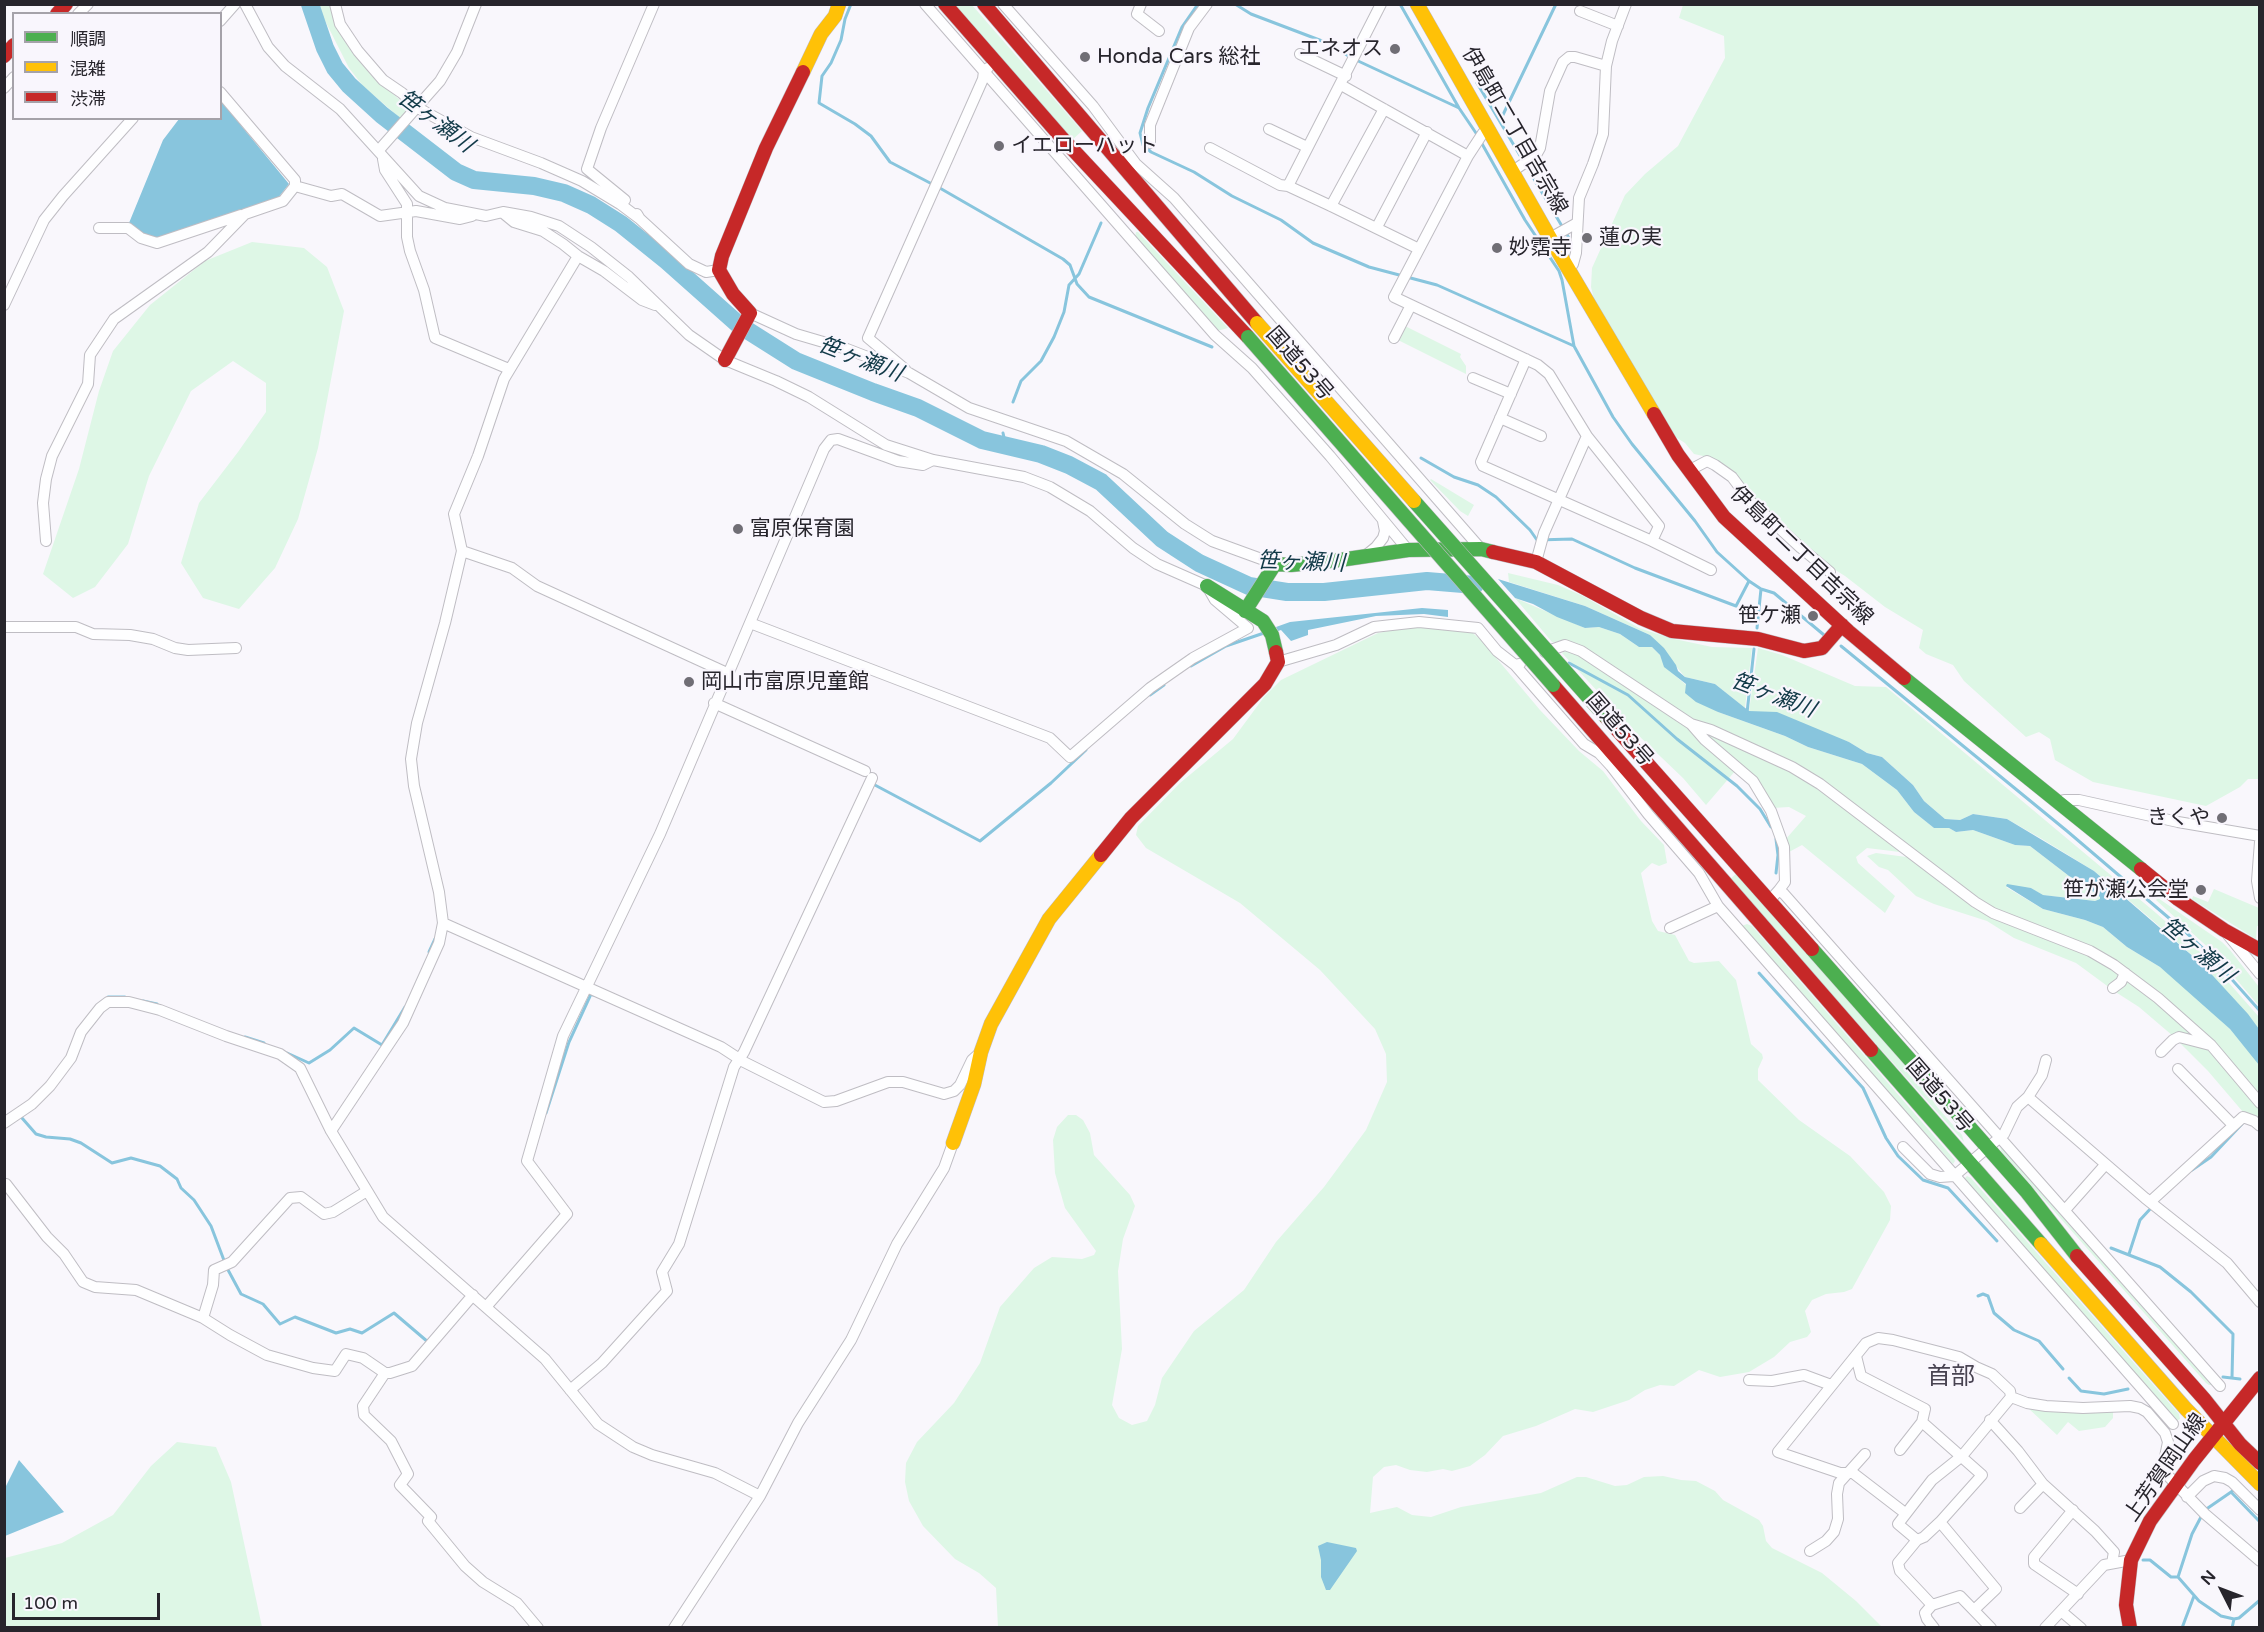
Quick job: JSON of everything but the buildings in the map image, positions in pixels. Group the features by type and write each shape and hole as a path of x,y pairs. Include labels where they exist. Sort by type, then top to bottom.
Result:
{"main road":[{"path":"725,360 750,313 733,294 719,270 722,256 766,148 821,34 835,16 839,4"},
{"name":"国道53号","path":"945,4 989,66 1062,138 1248,337 1971,1164 2212,1437 2259,1484"},
{"name":"国道53号","path":"984,4 1088,122 1163,215 1257,323 1605,716 1775,895 2026,1191 2068,1246 2222,1423 2259,1462"},
{"name":"伊島町二丁目吉宗線","path":"1417,4 1483,136 1522,165 1564,230 1569,270 1678,455 1725,517 1842,626 1959,724 2178,899 2259,950"},
{"path":"1247,608 1273,567 1408,550 1482,549 1536,562 1641,618 1672,631 1758,639 1804,651 1822,648 1842,626"},
{"path":"953,1143 974,1084 981,1052 991,1024 1049,919 1131,818 1265,684 1278,662 1269,630 1247,608 1207,586"},
{"name":"上芳賀岡山線","path":"2130,1628 2127,1605 2131,1560 2150,1521 2175,1484 2259,1378"}],"street":[{"path":"222,19 235,4"},
{"path":"245,4 268,47 285,66 340,109 419,196 445,208 486,216 503,212 531,217 559,226 591,247 629,277 689,335 725,360 809,397 886,445 933,460 1024,477 1050,488 1090,511 1133,548 1156,564 1207,586 1215,600 1248,628 1193,658 1150,688 1070,757 1050,738 750,623"},
{"path":"335,4 340,24 358,51 383,80 418,108 471,137 582,181 640,219 689,264 706,272 719,270"},
{"path":"380,153 440,81 457,52 476,4"},
{"path":"640,219 633,208 587,169 601,128 654,4"},
{"path":"926,4 989,66 1129,236 1215,335 1252,368 1330,456 1408,550"},
{"path":"1141,4 1137,14 1159,31"},
{"path":"1150,143 1150,125 1189,28 1207,4"},
{"path":"1288,186 1381,4"},
{"path":"1569,270 1576,253 1564,230 1593,164 1603,134 1606,66 1626,4"},
{"path":"997,20 1006,6 1093,106 1136,164 1174,198 1368,422 1482,549"},
{"path":"1580,11 1618,26"},
{"path":"1300,54 1384,109 1468,156"},
{"path":"1522,165 1540,148 1550,91 1563,62 1569,57 1575,57 1606,66"},
{"path":"909,373 868,338 989,66"},
{"path":"99,228 128,228 141,238 157,243 283,201 295,186 294,180 222,94"},
{"path":"1331,206 1384,109"},
{"path":"4,305 44,220 131,120"},
{"path":"1269,129 1307,147"},
{"path":"1377,227 1427,132"},
{"path":"1483,136 1468,156 1394,297 1526,359 1550,374 1587,436 1659,526 1652,541"},
{"path":"1210,148 1280,185 1288,186 1419,249"},
{"path":"380,153 385,170 408,204 410,251 424,290 435,338 508,369"},
{"path":"295,186 332,196 342,194 380,216 416,211 460,219 478,214"},
{"path":"503,212 514,222 543,231 604,271 642,300 658,306"},
{"path":"46,541 43,503 46,479 52,456 88,384 90,355 114,320 208,252 245,214"},
{"path":"1129,236 1143,223"},
{"path":"331,1131 403,1023 439,943 443,923 439,892 414,786 411,759 417,723 446,623 462,551 454,514 478,456 508,369 579,256"},
{"path":"1394,338 1411,304"},
{"path":"750,313 796,334 847,349 909,373 969,408 1066,441 1123,474 1185,524 1212,541 1273,567"},
{"path":"1526,359 1481,462 1483,466 1652,541 1711,570"},
{"path":"1473,378 1511,394"},
{"path":"1500,418 1541,436"},
{"path":"1330,456 1368,422"},
{"path":"1536,562 1543,539 1587,436"},
{"path":"486,1307 567,1214 527,1161 563,1036 660,834 824,449 831,440 838,439 898,461 922,465 933,460"},
{"path":"1690,470 1707,461 1732,477 1750,501 1830,572"},
{"path":"1365,556 1383,538 1385,531 1383,520"},
{"path":"462,551 512,568 537,586 727,673"},
{"path":"1278,662 1336,645 1374,627 1419,622 1478,628 1497,651 1515,665 1584,744 1599,753 1611,766 1698,873 1718,906 1733,924 2173,1424"},
{"path":"4,627 76,627 93,634 130,635 153,639 175,648 188,650 236,648"},
{"path":"1515,665 1523,664 1565,645 1581,651 1691,724 1705,740 1753,781 1771,811 1784,847 1785,882 1775,895 2000,1137 2220,1386"},
{"path":"570,1390 602,1363 667,1291 662,1272 679,1244 731,1078 869,778 714,703"},
{"path":"1691,724 1711,730 1792,767 1820,784 1993,913 2090,951 2126,973 2211,1045 2259,1103"},
{"path":"2060,805 2064,800 2079,800 2178,822 2259,836"},
{"path":"2259,842 2257,881 2259,898"},
{"path":"1670,928 1718,906"},
{"path":"1733,924 1748,910"},
{"path":"443,923 721,1047 824,1102 836,1101 888,1082 903,1082 944,1094 954,1091 960,1085 972,1060 981,1052"},
{"path":"2224,930 2259,974"},
{"path":"2112,988 2121,982 2126,973"},
{"path":"4,1123 32,1104 50,1086 71,1058 81,1032 93,1016 100,1008 115,1000 160,1010 286,1058 300,1068 331,1131 383,1217 545,1359 598,1424 633,1447 652,1455 715,1473 760,1496"},
{"path":"2160,1052 2179,1037 2211,1045"},
{"path":"1903,1147 1930,1174 1940,1177 1954,1176 1989,1149 2000,1137 2017,1107 2028,1097 2042,1075 2046,1060"},
{"path":"2178,1069 2233,1125"},
{"path":"2028,1097 2105,1165 2227,1263 2259,1302"},
{"path":"2154,1203 2182,1171 2200,1158 2243,1117 2254,1121 2259,1126"},
{"path":"674,1628 760,1496 798,1423 859,1326 875,1286 897,1244 944,1167 953,1143"},
{"path":"2065,1210 2105,1165"},
{"path":"6,1184 47,1237 64,1254 83,1282 95,1287 136,1290 203,1318 267,1355 313,1368 335,1371 346,1354 363,1359 385,1373"},
{"path":"203,1318 213,1285 214,1270 232,1262 290,1198 301,1197 324,1214 333,1212 367,1191"},
{"path":"473,1295 412,1366 385,1373 363,1406 364,1415 391,1441 408,1474 400,1485 431,1516 428,1521 465,1566 483,1582 518,1603 538,1628"},
{"path":"1905,1514 1861,1477 1853,1473 1840,1473 1778,1452 1866,1343 1878,1338 1959,1357 1992,1374 2010,1391 2011,1396 2026,1403 2046,1406 2140,1408 2165,1433 2168,1442 2163,1462 2175,1484 2259,1561"},
{"path":"1856,1356 1861,1376 1925,1409 1922,1422 1900,1450"},
{"path":"1749,1380 1772,1381 1803,1376 1832,1385"},
{"path":"2130,1406 2142,1391"},
{"path":"1917,1540 1898,1524 1932,1480 1962,1456 2011,1396"},
{"path":"1990,1420 2043,1484 2073,1510 2114,1552 2112,1563"},
{"path":"1922,1422 1982,1475 1940,1522 1924,1537 1917,1540 1898,1563 1900,1571 1932,1605"},
{"path":"1810,1551 1826,1541 1834,1532 1839,1519 1837,1494 1839,1483 1865,1454"},
{"path":"2187,1497 2203,1481 2214,1476 2232,1482 2259,1510"},
{"path":"2020,1508 2043,1484"},
{"path":"2073,1510 2034,1557 2034,1564 2078,1594"},
{"path":"1940,1522 1996,1588 1974,1610"},
{"path":"2045,1628 2104,1565 2131,1560"},
{"path":"1934,1628 1925,1613 1932,1605 1960,1596 1991,1628"},
{"path":"2061,1611 2081,1628"}],"green space":[{"path":"317,5 331,5 359,59 371,75 407,106 408,110 400,118 363,86 349,68"},
{"path":"953,5 972,5 1082,131 1072,140"},
{"path":"1683,5 2259,5 2259,779 2248,779 2240,787 2206,806 2093,782 2055,760 2050,739 2039,732 2026,737 1964,681 1953,665 1926,654 1919,648 1923,630 1885,607 1824,563 1708,457 1694,454 1685,443 1674,436 1594,299 1591,287 1592,268 1625,195 1645,174 1678,146 1725,58 1724,36 1679,18"},
{"path":"1136,232 1228,328 1217,331 1135,237"},
{"path":"252,242 304,248 327,267 344,311 318,448 298,519 275,568 239,609 203,598 181,563 199,503 266,412 266,383 233,361 191,391 149,476 128,544 95,587 73,598 43,574 79,469 99,391 113,351 150,305 205,261"},
{"path":"1405,326 1461,354 1460,357 1466,366 1466,374 1398,340"},
{"path":"1431,479 1474,505 1468,516 1460,511"},
{"path":"1508,573 1558,585 1583,596 1639,628 1670,638 1712,647 1752,648 1745,708 1715,684 1685,677 1650,635 1585,606 1509,582"},
{"path":"1515,598 1585,628 1599,627 1620,634 1639,647 1652,647 1660,655 1665,667 1718,712 1785,736 1808,747 1862,764 1897,790 1914,812 1934,828 1949,828 1956,832 1973,830 2015,845 2030,846 2069,876 2082,883 2100,899 2095,901 2042,895 2031,888 2006,887 2043,909 2103,927 2127,947 2160,967 2183,985 2230,1029 2252,1054 2259,1065 2259,1098 2116,963 1994,911 1821,781 1692,721 1567,642 1552,642"},
{"path":"1419,625 1467,628 1482,641 1540,710 1579,751 1603,771 1641,821 1664,845 1667,863 1659,866 1652,863 1641,873 1652,921 1658,931 1675,935 1689,961 1694,963 1719,961 1736,980 1751,1044 1762,1054 1763,1058 1758,1069 1758,1080 1799,1120 1850,1156 1884,1192 1891,1206 1890,1220 1852,1289 1826,1294 1812,1300 1805,1311 1811,1332 1807,1337 1790,1342 1774,1357 1749,1372 1720,1377 1699,1370 1674,1386 1660,1385 1645,1390 1629,1400 1593,1412 1575,1409 1536,1426 1503,1436 1485,1455 1470,1466 1452,1471 1443,1469 1427,1472 1396,1465 1384,1467 1373,1477 1370,1513 1397,1507 1412,1515 1431,1517 1461,1507 1541,1493 1577,1477 1586,1477 1615,1486 1627,1485 1644,1477 1663,1476 1696,1481 1715,1491 1723,1500 1759,1520 1763,1526 1766,1541 1772,1548 1822,1573 1856,1601 1882,1627 998,1627 996,1588 979,1573 955,1559 923,1526 909,1501 905,1482 906,1463 917,1442 954,1403 980,1363 1000,1307 1034,1268 1052,1257 1082,1259 1094,1255 1096,1251 1065,1208 1055,1173 1053,1140 1057,1127 1068,1115 1076,1115 1083,1120 1090,1133 1094,1155 1130,1195 1135,1206 1123,1239 1118,1271 1122,1349 1112,1405 1119,1418 1132,1425 1147,1421 1155,1405 1162,1378 1194,1331 1244,1290 1276,1242 1324,1187 1366,1130 1387,1082 1386,1054 1375,1029 1320,970 1240,903 1146,848 1136,835 1138,826 1180,783 1233,739 1264,697 1281,680 1378,633"},
{"path":"1758,648 1782,655 1855,686 1886,687 2208,959 2259,1017 2259,1029 2203,965 2094,871 2007,819 1973,814 1960,820 1945,819 1924,801 1913,785 1882,757 1867,753 1849,742 1749,711"},
{"path":"1567,650 1580,655 1688,726 1736,770 1706,805 1683,778 1639,736 1562,653"},
{"path":"1711,734 1790,770 1819,787 1908,853 1867,848 1856,857 1858,863 1895,896 1885,913 1802,845 1789,852 1785,840 1806,816 1789,807 1773,808 1708,738"},
{"path":"1876,853 1914,858 1973,904 2089,953 2122,974 2110,988 2076,963 2014,938 1987,921 1916,896 1888,870 1879,867 1867,856"},
{"path":"1737,873 1912,1071 1938,1108 1962,1135 1964,1142 1729,880"},
{"path":"2214,889 2259,908 2256,939 2192,899 2193,896 2208,902"},
{"path":"2158,898 2222,942 2230,950 2259,987 2259,1006 2213,952 2156,900"},
{"path":"1747,924 1752,926 1954,1159 1953,1164 1739,927"},
{"path":"2126,977 2204,1043 2173,1036 2139,1007 2114,991"},
{"path":"2179,1042 2208,1049 2259,1107 2259,1122 2243,1112 2208,1071"},
{"path":"2000,1145 2213,1385 2206,1383 2001,1151"},
{"path":"1967,1176 2179,1414 2180,1419 2176,1421 1964,1179"},
{"path":"2027,1407 2113,1411 2113,1418 2105,1427 2079,1431 2068,1422 2057,1435"},
{"path":"177,1442 216,1447 231,1482 262,1627 5,1627 5,1558 62,1543 113,1515 151,1466"}],"water":[{"path":"222,102 289,184 278,198 160,238 142,235 129,223 163,140 178,120 222,120"},
{"path":"1498,579 1585,606 1650,635 1664,648 1678,671 1685,677 1715,684 1749,711 1777,712 1849,742 1867,753 1882,757 1913,785 1924,801 1945,819 1960,820 1973,814 2007,819 2094,871 2203,965 2248,1014 2259,1029 2259,1065 2230,1029 2160,967 2127,947 2103,927 2043,909 2006,886 2007,884 2031,888 2043,895 2095,901 2100,899 2082,883 2069,876 2030,846 2015,845 1973,830 1956,832 1949,828 1934,828 1914,812 1897,790 1862,764 1808,747 1696,702 1685,693 1686,684 1664,667 1660,655 1652,647 1639,647 1620,634 1599,627 1585,628 1557,617 1533,604 1515,598"},
{"path":"1422,608 1448,610 1448,617 1424,614 1376,616 1308,630 1308,635 1291,641 1276,627 1290,622"},
{"path":"19,1460 64,1512 5,1536 5,1488"},
{"path":"1327,1542 1356,1548 1357,1551 1330,1590 1326,1590 1321,1577 1318,1546"}],"waterway":[{"name":"笹ヶ瀬川","path":"310,4 325,48 335,68 349,85 382,115 456,172 474,180 534,186 564,193 591,205 621,224 667,261 739,325 796,361 918,408 982,440 1041,454 1069,465 1101,482 1162,539 1199,563 1249,586 1287,592 1324,592 1427,581 1475,585"},
{"path":"851,4 841,40 831,63 822,76 819,103 871,136 890,162 932,184"},
{"path":"1198,4 1182,27 1148,108 1140,133 1143,145 1151,152 1194,172 1232,196 1281,220 1313,243 1369,267 1437,285 1574,346"},
{"path":"1235,4 1251,14 1330,44 1350,57"},
{"path":"1400,4 1459,108 1478,136"},
{"path":"1500,121 1556,4"},
{"path":"1356,60 1459,108"},
{"path":"1477,83 1569,238 1566,247"},
{"path":"1481,142 1525,220 1559,271 1574,346 1613,417 1717,552 1749,581 1761,589 1774,593 1824,635"},
{"path":"938,187 1063,259 1070,265 1077,284 1089,297 1212,347"},
{"path":"1013,402 1021,381 1041,361 1054,337 1064,312 1069,285 1079,274 1101,223"},
{"path":"1003,433 1006,446"},
{"path":"1421,458 1454,477 1478,485 1496,497 1530,530 1537,540 1572,539 1635,568 1736,606 1749,581"},
{"path":"1757,628 1761,589"},
{"path":"1191,666 1226,646 1264,633"},
{"path":"1841,646 2067,831 2190,936 2260,1011"},
{"path":"1747,713 1754,649"},
{"path":"1569,663 1628,695 1677,739 1737,786 1760,809 1771,827"},
{"path":"1150,695 1164,685"},
{"path":"873,784 980,841 1051,783 1086,750"},
{"path":"1776,839 1778,855 1776,873"},
{"path":"429,952 435,939"},
{"path":"1759,973 1863,1088 1886,1138 1898,1156 1923,1180 1948,1188 1997,1241"},
{"path":"546,1113 569,1042 591,994 593,995"},
{"path":"108,997 125,997"},
{"path":"143,1001 157,1004"},
{"path":"287,1053 309,1063 330,1050 354,1028 382,1045 405,1007"},
{"path":"245,1037 264,1043"},
{"path":"22,1118 36,1134 81,1143 112,1163 131,1158 160,1166 177,1179 181,1188 194,1200 211,1226 225,1263"},
{"path":"2192,1170 2211,1157 2242,1124"},
{"path":"2129,1254 2140,1220 2152,1207"},
{"path":"2111,1248 2160,1267 2191,1292 2233,1334 2232,1378"},
{"path":"227,1268 241,1294 263,1304 280,1324 295,1317 336,1333 350,1329 362,1333 394,1313 428,1342 429,1340"},
{"path":"1978,1296 1983,1294 1988,1296 1994,1313 2014,1330 2039,1341 2063,1369"},
{"path":"2223,1377 2240,1379"},
{"path":"2069,1378 2081,1391 2104,1394 2128,1389"},
{"path":"2205,1510 2234,1490"},
{"path":"2231,1492 2260,1522"},
{"path":"2178,1577 2192,1534 2202,1515"},
{"path":"2143,1560 2150,1560 2171,1577 2178,1577 2199,1601 2221,1616 2239,1618 2260,1600"},
{"path":"2182,1628 2194,1596"},
{"path":"2232,1628 2234,1619"}],"traffic: fast":[{"path":"1248,337 1553,685"},
{"path":"1414,501 1605,716"},
{"path":"1245,611 1275,564 1291,565 1340,560 1408,550 1481,549 1493,552"},
{"path":"1207,586 1263,621 1272,635 1276,652"},
{"path":"1904,678 2141,869"},
{"path":"1812,949 2026,1191 2077,1256"},
{"path":"1871,1050 2041,1244"}],"traffic: slow":[{"path":"803,72 821,34 835,16 839,4"},
{"path":"1417,4 1550,238 1654,414"},
{"path":"1257,323 1414,501"},
{"path":"953,1143 974,1084 981,1052 991,1024 1049,919 1101,855"},
{"path":"2041,1244 2186,1409 2260,1484"}],"traffic: jam":[{"path":"59,12 66,4"},
{"path":"945,4 1062,138 1248,337"},
{"path":"984,4 1257,323"},
{"path":"4,56 12,47"},
{"path":"725,360 750,313 733,294 719,270 722,256 766,148 803,72"},
{"path":"1654,414 1678,455 1724,517 1848,631 1904,678"},
{"path":"1493,552 1536,562 1641,618 1672,631 1758,639 1804,651 1822,648 1842,625"},
{"path":"1101,855 1131,818 1265,684 1278,662 1276,652"},
{"path":"1553,685 1871,1050"},
{"path":"1605,716 1812,949"},
{"path":"2141,869 2178,899 2224,930 2260,950"},
{"path":"2077,1256 2205,1400 2240,1444 2260,1463"},
{"path":"2130,1628 2126,1605 2131,1560 2150,1521 2194,1460 2260,1378"}],"place":[{"name":"エネオス","path":"1395,49"},
{"name":"Honda Cars 総社","path":"1085,57"},
{"name":"イエローハット","path":"999,146"},
{"name":"蓮の実","path":"1587,238"},
{"name":"妙霑寺","path":"1497,248"},
{"name":"富原保育園","path":"738,529"},
{"name":"笹ケ瀬","path":"1813,616"},
{"name":"岡山市富原児童館","path":"689,682"},
{"name":"きくや","path":"2222,818"},
{"name":"笹が瀬公会堂","path":"2201,890"}],"district":[{"name":"首部","path":"1951,1378"}]}
